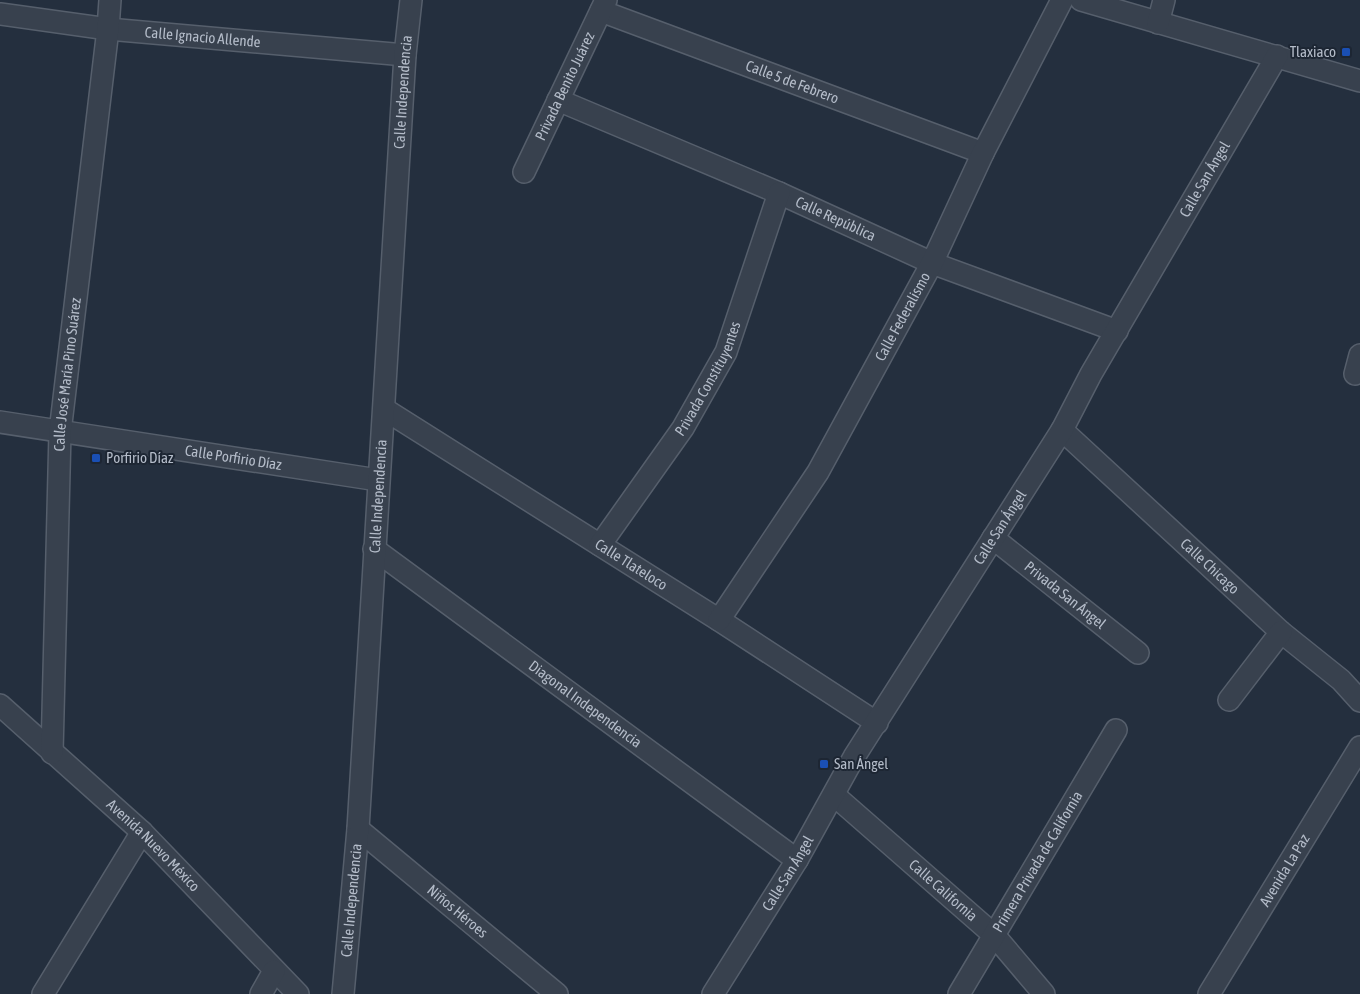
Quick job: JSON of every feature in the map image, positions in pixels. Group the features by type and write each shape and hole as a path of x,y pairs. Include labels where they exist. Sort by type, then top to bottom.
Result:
{"street":[{"name":"Calle José María Pino Suárez","path":"52,752 60,432 110,0"},
{"name":"Calle Independencia","path":"344,994 358,828 378,480 410,0"},
{"name":"Calle Federalismo","path":"719,620 818,472 932,263 983,153 1062,0"},
{"path":"1081,0 1360,81"},
{"path":"1158,23 1164,0"},
{"name":"Calle 5 de Febrero","path":"604,6 983,153"},
{"name":"Privada Benito Juárez","path":"524,172 604,6"},
{"name":"Calle Ignacio Allende","path":"0,14 108,30 405,55"},
{"name":"Calle San Ángel","path":"712,994 798,860 854,757 1062,430 1091,374 1277,56"},
{"name":"Calle República","path":"558,100 779,193 932,263 1117,331"},
{"name":"Privada Constituyentes","path":"600,545 683,428 726,352 779,193"},
{"name":"Calle Tlateloco","path":"384,409 877,722"},
{"name":"Calle Porfirio Díaz","path":"0,422 378,480"},
{"name":"Calle Chicago","path":"1062,430 1280,632 1341,680 1360,701"},
{"name":"Privada San Ángel","path":"993,538 1138,652"},
{"name":"Diagonal Independencia","path":"374,549 798,860"},
{"path":"1229,700 1280,632"},
{"name":"Avenida Nuevo México","path":"0,705 142,832 298,994"},
{"name":"Primera Privada de California","path":"959,994 1116,730"},
{"name":"Avenida La Paz","path":"1209,994 1360,747"},
{"name":"Calle California","path":"834,795 994,935 1044,994"},
{"name":"Niños Héroes","path":"358,828 557,994"},
{"path":"43,994 142,832"},
{"path":"261,994 274,971"}],"place":[{"name":"Tlaxiaco","path":"1346,52"},
{"name":"Porfirio Díaz","path":"96,458"},
{"name":"San Ángel","path":"824,764"}]}
